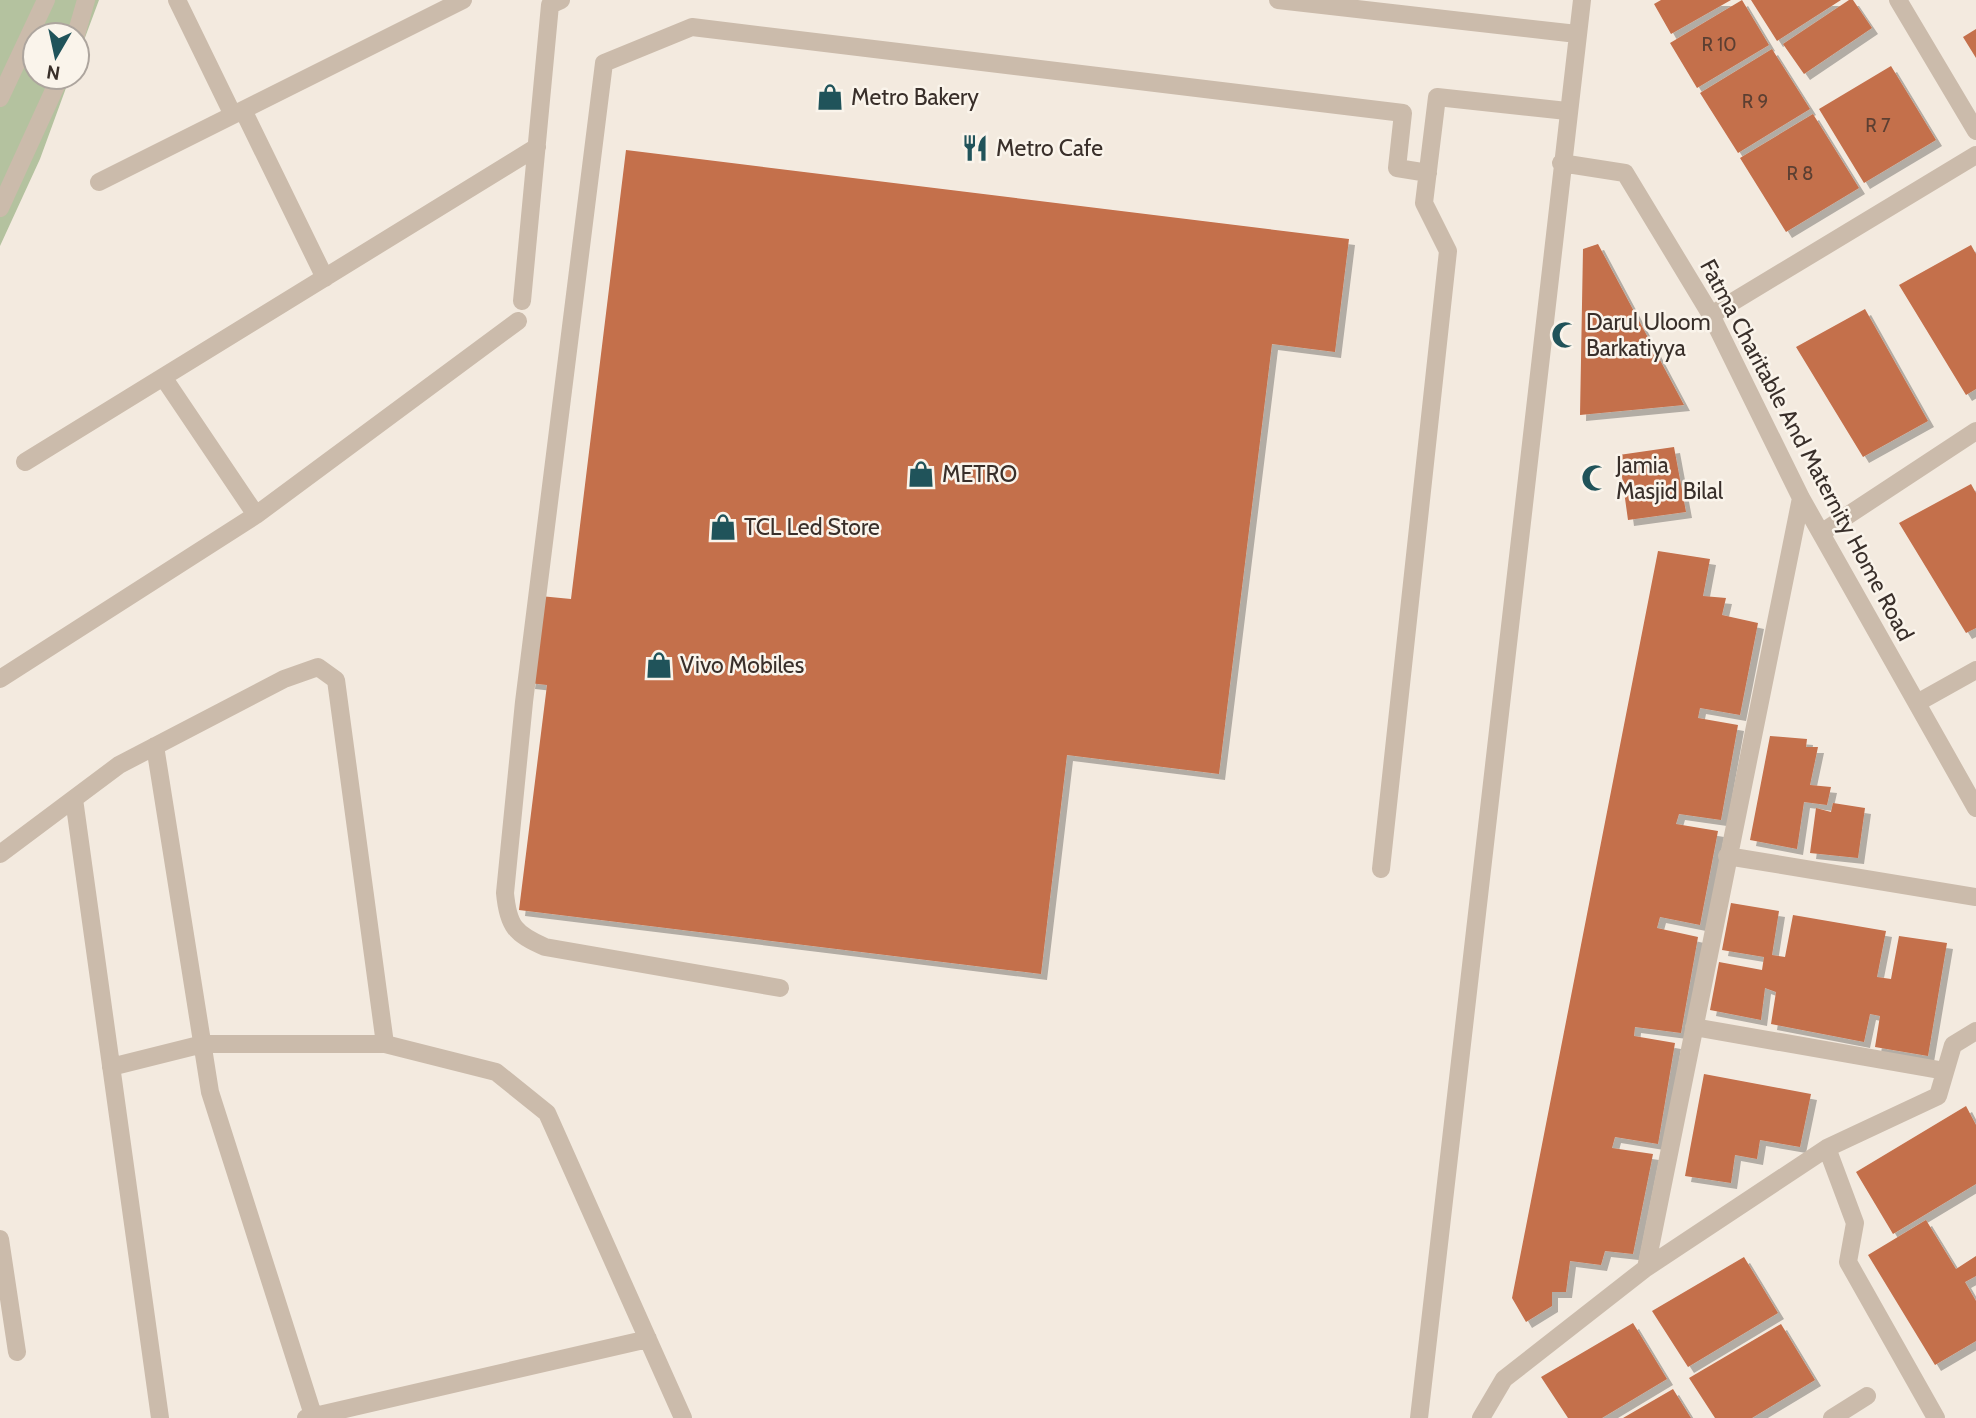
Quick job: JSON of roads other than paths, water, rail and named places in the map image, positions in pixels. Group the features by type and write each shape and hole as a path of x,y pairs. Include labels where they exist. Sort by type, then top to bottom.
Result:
{"street":[{"path":"0,97 46,0"},
{"path":"80,21 86,0"},
{"path":"177,0 325,278"},
{"path":"99,182 463,0"},
{"path":"1419,1418 1561,163 1582,0"},
{"path":"1898,0 1976,131"},
{"path":"1288,1 1577,34"},
{"path":"522,301 553,2"},
{"path":"780,988 545,947 521,936 507,916 505,893 524,702 604,62 692,27 1404,113 1397,168 1428,173"},
{"path":"0,208 54,91"},
{"path":"1381,869 1448,251 1424,204 1437,97 1567,111"},
{"path":"25,462 537,147"},
{"path":"1711,315 1976,155"},
{"name":"Fatma Charitable And Maternity Home Road","path":"1561,163 1625,173 1711,315 1801,498 1976,808"},
{"path":"0,679 256,515 517,321"},
{"path":"163,377 256,515"},
{"path":"1821,533 1973,439"},
{"path":"1646,1268 1801,498"},
{"path":"0,854 119,765 284,678 318,667 336,680 386,1044"},
{"path":"1917,704 1976,670"},
{"path":"155,746 210,1092 311,1417 648,1339"},
{"path":"74,799 160,1418"},
{"path":"1727,856 1976,897"},
{"path":"1694,1027 1945,1071"},
{"path":"1481,1418 1504,1379 1646,1268 1828,1148 1938,1096 1953,1045 1976,1031"},
{"path":"111,1067 203,1044 386,1044 496,1072 547,1113 682,1418"},
{"path":"1828,1148 1856,1223 1848,1262 1936,1418"},
{"path":"0,1239 17,1352"},
{"path":"1832,1418 1867,1396"}],"place":[{"name":"Metro Bakery","path":"830,97"},
{"name":"Metro Cafe","path":"975,148"},
{"name":"Darul Uloom Barkatiyya","path":"1565,335"},
{"name":"METRO","path":"921,474"},
{"name":"Jamia Masjid Bilal","path":"1595,478"},
{"name":"TCL Led Store","path":"723,527"},
{"name":"Vivo Mobiles","path":"659,665"}]}
